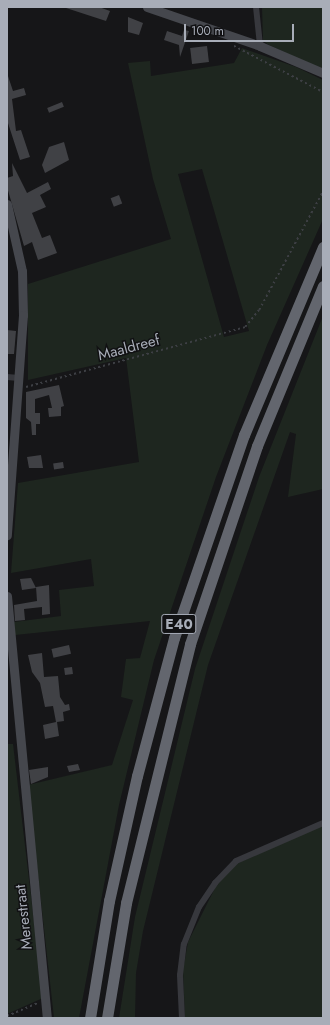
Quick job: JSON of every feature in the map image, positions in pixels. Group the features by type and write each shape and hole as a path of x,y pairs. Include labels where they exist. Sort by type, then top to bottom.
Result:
{"highway":[{"name":"E40","path":"90,1018 110,901 136,783 174,638 244,434 323,247"},
{"name":"E40","path":"107,1018 128,896 190,644 255,453 323,286"}],"street":[{"path":"147,7 260,46 323,73"},
{"path":"256,7 260,46"},
{"path":"7,204 22,271 19,383 7,535"},
{"path":"7,377 19,383"},
{"name":"Merestraat","path":"7,596 48,1018"},
{"path":"182,1018 180,975 184,944 199,907 215,884 236,861 323,823"}],"path":[{"path":"224,34 236,48 323,92"},
{"name":"Maaldreef","path":"19,383 245,327 259,310 323,191"},
{"path":"7,1016 46,999"}],"shaded area":[{"path":"262,7 323,7 323,70 267,44 263,40"},
{"path":"242,48 296,67 323,80 323,219 267,345 216,477 154,660 119,805 79,1018 54,1018 28,785 112,765 133,700 121,697 126,659 140,658 150,621 15,635 14,622 61,616 59,590 94,586 91,559 11,573 18,483 139,462 126,358 28,380 28,284 171,239 153,179 128,63 150,61 151,76 234,63","holes":["202,169 249,331 224,337 178,174"]},
{"path":"323,316 323,489 288,497 296,434 290,432 208,665 143,931 136,973 135,1018 119,1018 135,917 195,669 259,477"},
{"path":"7,744 13,744 43,998 7,1014"},
{"path":"323,825 323,1018 185,1018 183,970 188,942 216,886 234,865"}],"building":[{"path":"63,7 99,7 110,11 106,21"},
{"path":"128,17 143,23 139,35 128,32"},
{"path":"184,30 189,31 180,57 179,45 164,40 167,31 182,36"},
{"path":"207,46 209,62 192,64 190,48"},
{"path":"8,76 13,91 24,88 26,95 12,99 16,131 21,130 30,157 20,160 7,120"},
{"path":"62,102 64,107 49,113 47,108"},
{"path":"64,142 69,160 45,173 42,165 49,147"},
{"path":"12,163 27,193 48,182 51,189 40,195 46,207 32,213 42,238 50,235 57,253 38,260 32,242 24,246 7,187 7,178 13,176"},
{"path":"119,195 122,203 114,207 111,198"},
{"path":"7,330 16,331 14,354 7,354"},
{"path":"59,385 64,406 61,407 61,416 49,417 48,408 52,408 49,395 35,399 35,413 40,413 40,424 36,424 36,435 32,435 31,422 26,418 26,392"},
{"path":"41,455 43,468 29,468 27,457"},
{"path":"63,462 64,468 54,469 53,464"},
{"path":"31,578 36,588 22,590 20,579"},
{"path":"49,585 50,614 42,615 42,607 24,609 25,620 15,621 14,605 37,601 36,587"},
{"path":"69,645 71,654 53,658 51,649"},
{"path":"42,653 44,677 58,676 60,697 65,705 69,704 70,710 63,712 64,721 57,722 59,736 45,739 43,725 56,722 53,706 45,707 40,683 32,672 28,655"},
{"path":"72,667 73,674 65,675 64,668"},
{"path":"78,764 80,770 69,772 67,766"},
{"path":"48,767 48,777 31,784 29,770"}]}
